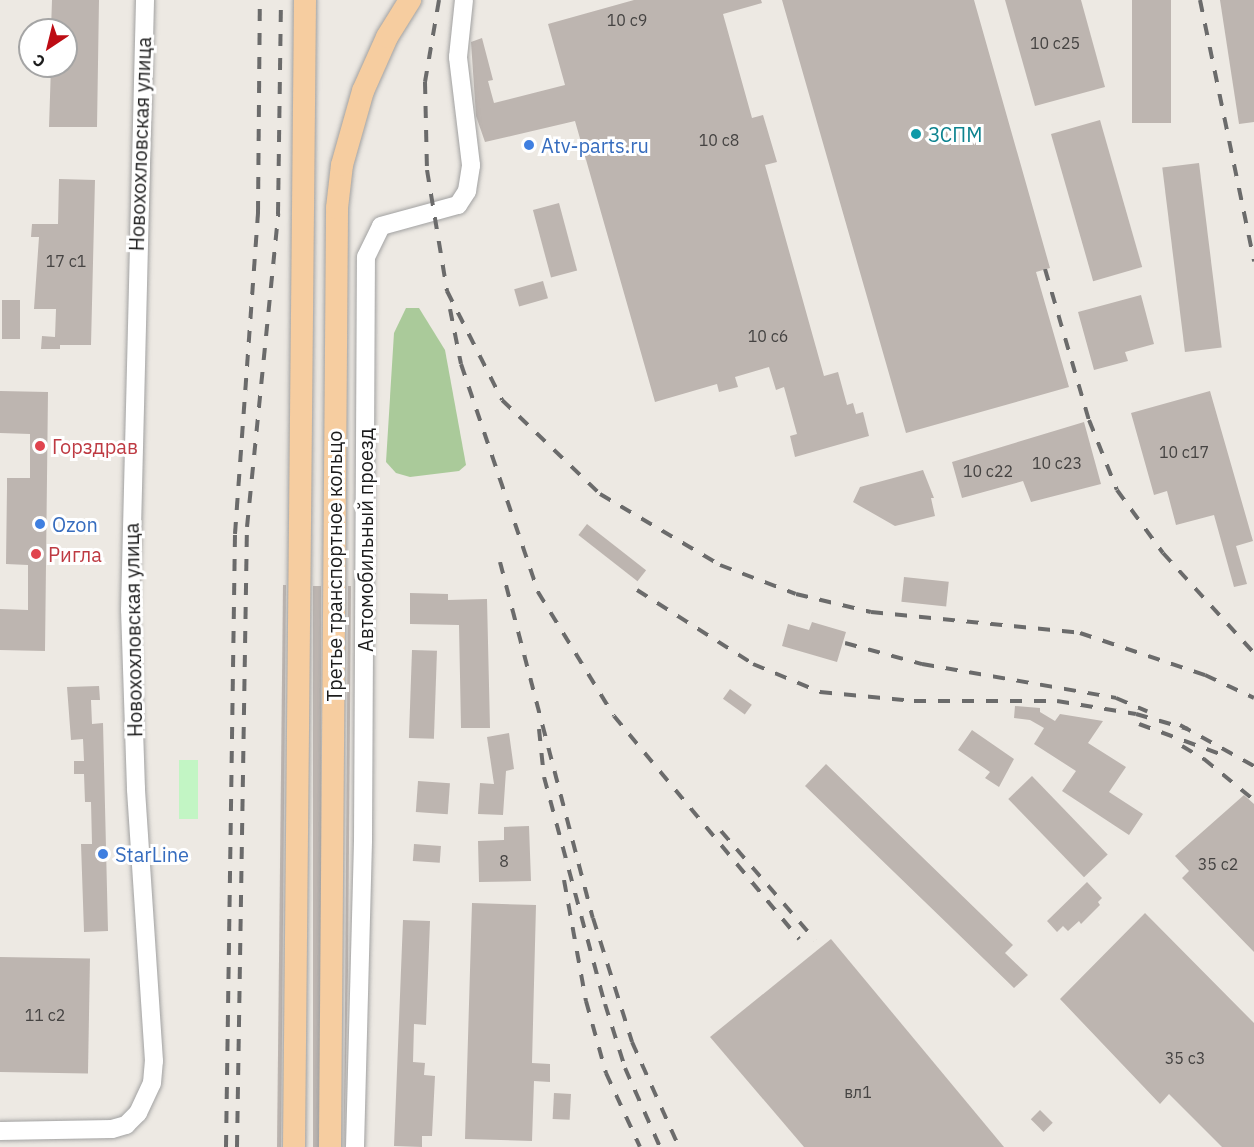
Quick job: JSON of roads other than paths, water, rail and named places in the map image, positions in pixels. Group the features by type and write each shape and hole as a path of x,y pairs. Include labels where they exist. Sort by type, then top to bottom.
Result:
{"main road":[{"name":"Третье транспортное кольцо","path":"294,1147 305,0"},
{"name":"Третье транспортное кольцо","path":"330,1147 337,208 342,165 363,91 410,0"}],"street":[{"name":"Новохохловская улица","path":"0,1131 112,1129 126,1125 138,1113 152,1083 154,1060 130,610 145,0"},
{"name":"Автомобильный проезд","path":"355,1147 363,830 366,257 381,226 406,216 458,205 467,191 471,165 458,57 464,0"}],"railway":[{"path":"226,1147 235,534 258,213 260,0"},
{"path":"237,1147 247,527 278,214 281,0"},
{"path":"439,0 425,82 427,170 447,291 502,400 600,494 720,565 796,594 871,612 1080,633 1205,675 1254,698"},
{"path":"1200,0 1254,261"},
{"path":"1045,269 1089,420 1117,490 1163,553 1254,653"},
{"path":"450,309 461,364 538,592 614,716 799,939"},
{"path":"500,562 593,918 632,1042 679,1147"},
{"path":"637,590 753,664 820,692 914,701 1057,701 1136,714 1188,729"},
{"path":"845,643 922,664 1116,698 1147,711"},
{"path":"1139,724 1220,754"},
{"path":"1180,725 1254,766"},
{"path":"539,729 544,777 605,1004 625,1068 660,1147"},
{"path":"1182,746 1204,759 1254,800"},
{"path":"721,831 815,940"},
{"path":"564,880 586,1001 606,1073 640,1147"}],"place":[{"name":"ЗСПМ","path":"916,134"},
{"name":"Atv-parts.ru","path":"529,145"},
{"name":"Горздрав","path":"40,446"},
{"name":"Ozon","path":"40,524"},
{"name":"Ригла","path":"36,554"},
{"name":"StarLine","path":"103,854"}]}
